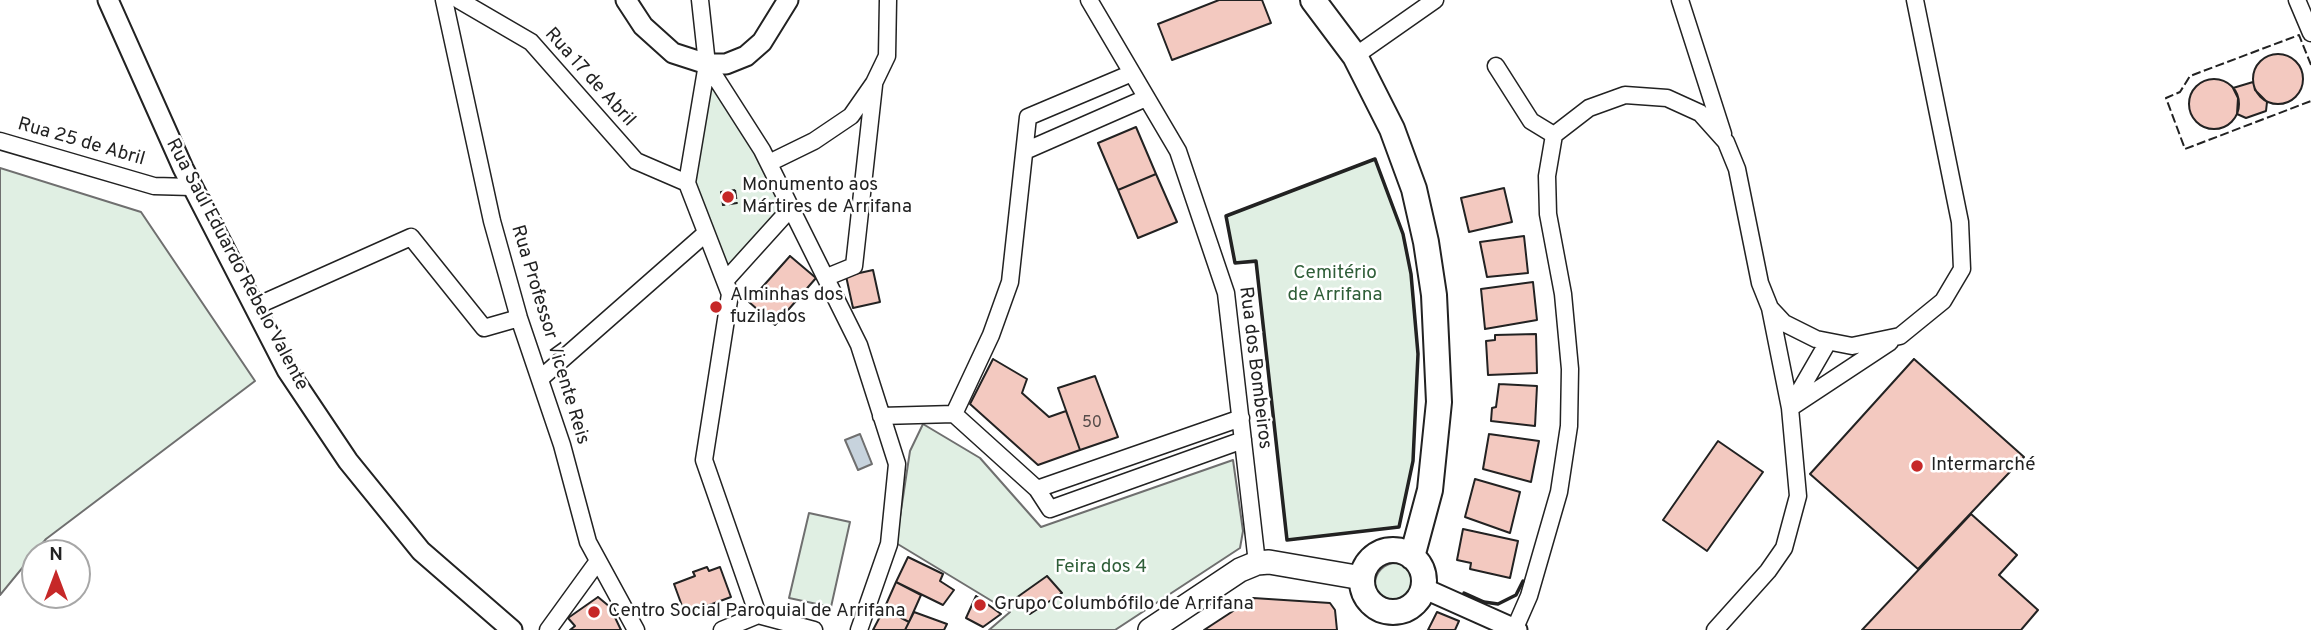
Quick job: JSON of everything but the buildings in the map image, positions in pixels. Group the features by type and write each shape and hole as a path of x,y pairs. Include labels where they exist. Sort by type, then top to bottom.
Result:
{"main road":[{"path":"1313,0 1354,56 1392,129 1414,189 1434,295 1439,402 1430,489 1412,557"},
{"path":"1394,550 1412,557 1422,571 1423,588 1420,596 1387,621 1372,604 1363,588 1364,569 1376,555 1394,550"},
{"path":"1152,629 1240,570 1257,563 1269,562 1362,578"}],"street":[{"name":"Rua Saúl Eduardo Rebelo Valente","path":"108,0 192,187 287,370 348,461 421,551 512,630"},
{"name":"Rua Professor Vicente Reis","path":"443,0 486,193 519,318 541,378 588,542 636,630"},
{"name":"Rua 17 de Abril","path":"459,0 531,41 636,161 687,183"},
{"path":"626,0 643,26 657,41 673,53 706,64 726,64 746,56 776,24 788,0"},
{"path":"700,0 706,64 687,183 730,294 704,460 758,615"},
{"path":"769,163 814,141 851,117 874,83 887,56 888,0"},
{"name":"Rua dos Bombeiros","path":"1089,0 1178,151 1226,293 1257,563"},
{"path":"1354,56 1435,0"},
{"path":"1680,0 1737,169 1760,283 1770,308 1790,408 1798,496 1784,548 1768,571 1715,630"},
{"path":"1790,408 1900,335 1943,301 1962,269 1960,222 1915,0"},
{"path":"2297,0 2311,33"},
{"path":"706,64 769,163 859,345 897,464 889,544 859,630"},
{"path":"1496,66 1531,121 1554,135"},
{"path":"954,414 991,335 1010,282 1028,117 1132,73"},
{"path":"832,275 854,266 874,83"},
{"path":"1423,588 1516,629 1529,596 1559,492 1569,426 1570,369 1563,294 1548,214 1546,176 1554,135 1589,108 1625,95 1667,98 1700,113 1726,142"},
{"path":"1025,151 1146,98"},
{"name":"Rua 25 de Abril","path":"0,141 153,186 192,187"},
{"path":"725,281 791,208"},
{"path":"541,378 706,233"},
{"path":"254,307 411,237 484,328 519,318"},
{"path":"1770,308 1784,323 1828,342 1852,346 1900,335"},
{"path":"1790,408 1828,342"},
{"path":"881,416 954,414 1037,489 1050,509 1243,440"},
{"path":"1037,489 1241,418"},
{"path":"1113,463 1122,484"},
{"path":"548,630 598,561"},
{"path":"722,630 758,615 814,630"}],"green space":[{"path":"708,80 754,145 785,210 727,273 691,181"},
{"name":"Cemitério de Arrifana","path":"1375,159 1403,234 1411,274 1418,354 1413,461 1399,527 1287,540 1256,262 1235,263 1226,216"},
{"path":"0,168 141,212 255,381 46,539 21,539 21,569 0,595"},
{"name":"Feira dos 4","path":"923,424 980,458 1041,527 1233,460 1243,531 1240,548 1115,630 989,630 1010,612 896,543 910,451"},
{"path":"809,513 850,522 831,607 789,598"},
{"path":"1396,563 1411,569 1417,584 1411,599 1396,605 1381,599 1375,584 1381,569"}],"shaded area":[{"path":"860,434 872,464 858,470 845,440"}],"fence":[{"path":"2311,65 2299,35 2190,76 2180,92 2166,98 2185,149 2311,101"},
{"path":"735,190 737,203 723,205 721,192 735,190"}],"wall":[{"path":"1375,159 1403,234 1411,274 1418,354 1413,461 1399,527 1287,540 1256,261 1235,263 1226,216 1375,159"},
{"path":"1464,593 1484,602 1498,604 1516,595 1523,581"}],"place":[{"name":"Monumento aos Mártires de Arrifana","path":"728,197"},
{"name":"Alminhas dos fuzilados","path":"716,307"},
{"name":"Intermarché","path":"1917,466"},
{"name":"Grupo Columbófilo de Arrifana","path":"980,605"},
{"name":"Centro Social Paroquial de Arrifana","path":"594,612"}]}
